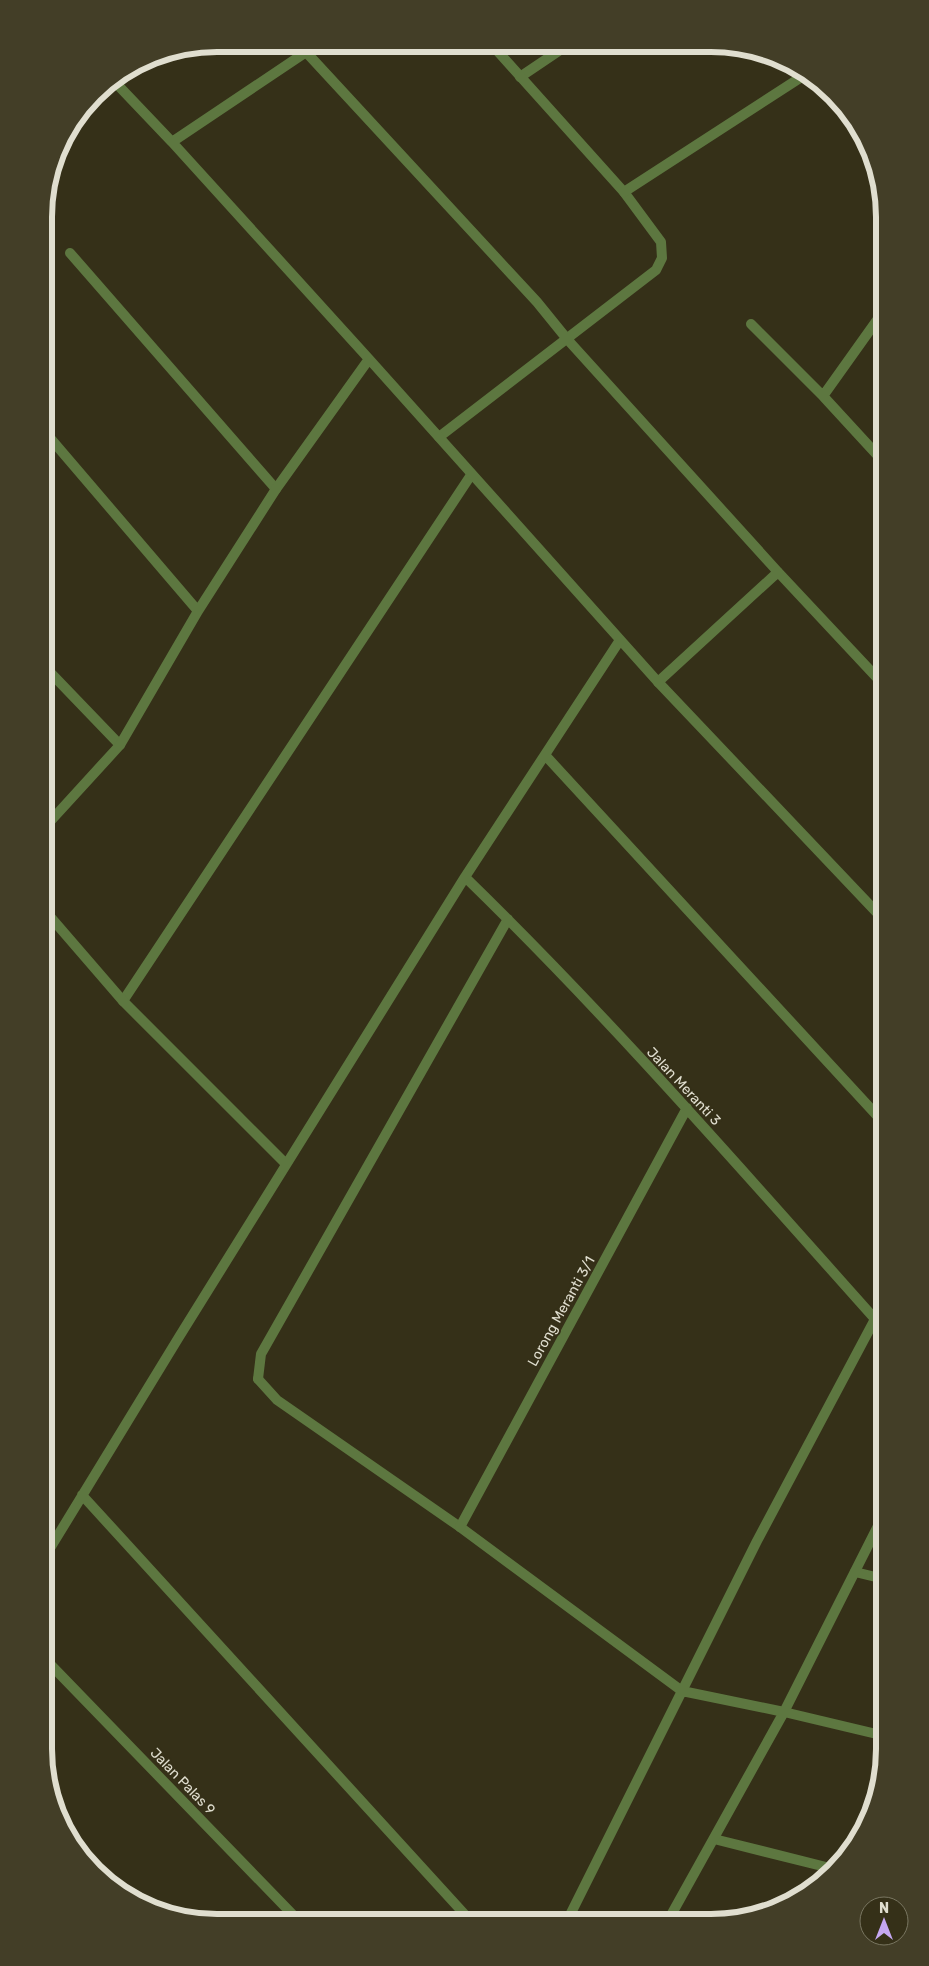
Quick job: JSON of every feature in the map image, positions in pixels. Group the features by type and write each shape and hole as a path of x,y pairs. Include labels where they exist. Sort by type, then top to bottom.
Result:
{"street":[{"path":"440,437 656,270 662,258 661,242 624,192 498,52"},
{"path":"520,77 557,52"},
{"path":"172,142 305,53"},
{"path":"307,53 537,302 567,339 778,572 876,677"},
{"path":"624,192 800,78"},
{"path":"119,86 369,358 440,437 471,475 658,682 876,912"},
{"path":"70,253 276,489"},
{"path":"823,396 876,322"},
{"path":"751,324 823,396 876,454"},
{"path":"53,819 120,745 198,611 276,489 369,358"},
{"path":"53,441 198,611"},
{"path":"123,1001 471,475"},
{"path":"658,682 778,572"},
{"path":"52,1545 465,877 620,640"},
{"path":"53,675 120,745"},
{"path":"545,754 876,1114"},
{"name":"Jalan Meranti 3","path":"465,877 508,919 687,1108 875,1319"},
{"path":"508,919 261,1354 258,1379 278,1400 460,1527 682,1690 876,1734"},
{"path":"53,920 123,1001 286,1164"},
{"name":"Lorong Meranti 3/1","path":"460,1527 687,1108"},
{"path":"570,1914 757,1541 875,1319"},
{"path":"82,1495 464,1914"},
{"path":"672,1914 784,1712 876,1530"},
{"path":"855,1572 876,1577"},
{"name":"Jalan Palas 9","path":"52,1666 292,1914"},
{"path":"714,1839 826,1867"}]}
